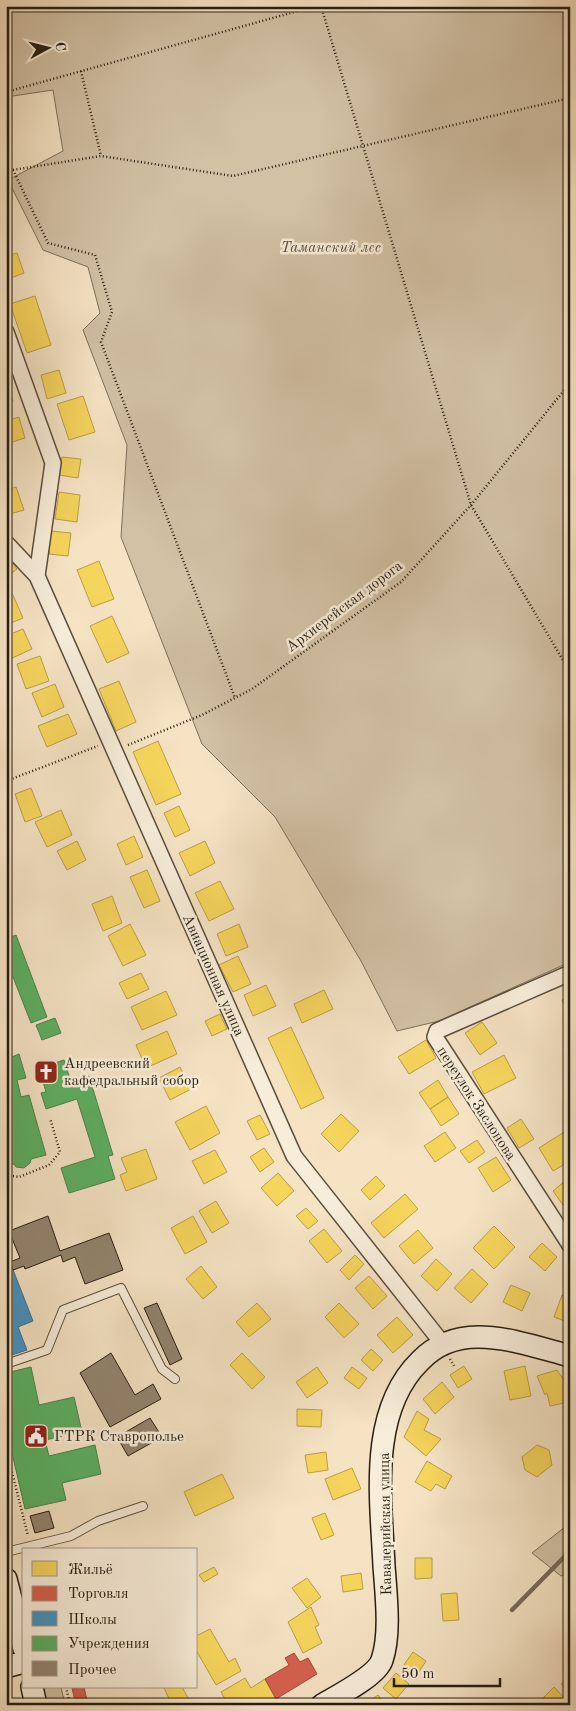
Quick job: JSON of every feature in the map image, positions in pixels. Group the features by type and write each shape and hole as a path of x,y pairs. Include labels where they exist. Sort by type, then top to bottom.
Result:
{"street":[{"path":"6,332 53,463 37,576"},
{"name":"Авиационная улица","path":"6,543 37,576 294,1156 443,1344"},
{"name":"переулок Заслонова","path":"570,973 437,1031 435,1037 570,1245"},
{"name":"Кавалерийская улица","path":"322,1705 370,1675 382,1662 387,1622 381,1472 384,1439 388,1412 409,1372 425,1356 443,1344 460,1339 478,1337 523,1343 570,1356"},
{"path":"6,1578 22,1641"},
{"path":"6,1667 22,1663"},
{"path":"32,1688 36,1705"}],"lane":[{"path":"6,1364 47,1350 63,1310 121,1288 162,1369 175,1379"},
{"path":"6,1552 71,1536 98,1521 142,1506"}],"path":[{"path":"6,92 316,6"},
{"path":"321,6 471,506 570,672"},
{"path":"81,71 100,156"},
{"path":"6,171 100,156 233,176 570,98"},
{"path":"13,170 48,243 95,254 112,312 101,342 235,698"},
{"name":"Архиерейская дорога","path":"6,781 112,746 156,734 202,715 252,689 401,582 471,506 570,383"},
{"path":"6,1175 18,1176 49,1165 60,1152 50,1118"},
{"path":"6,1448 30,1546"},
{"path":"66,1688 70,1705"}],"green space":[{"name":"Таманский лес","path":"6,6 570,6 570,962 439,1021 397,1031 361,961 275,817 202,744 121,537 127,445 83,330 100,313 88,267 43,250 8,180 63,151 53,90 6,97"},
{"path":"570,1523 570,1573 561,1576 532,1553"},
{"path":"41,1688 61,1688 65,1705 46,1705"}],"building: Жильё":[{"path":"17,253 24,273 6,280 6,256"},
{"path":"35,296 51,345 27,353 10,304"},
{"path":"59,370 66,393 47,399 41,375"},
{"path":"6,382 13,401 6,403"},
{"path":"83,396 95,432 69,440 57,404"},
{"path":"19,417 25,438 6,444 6,421"},
{"path":"62,457 81,459 78,478 59,475"},
{"path":"16,487 24,510 6,515 6,490"},
{"path":"59,492 80,495 77,522 55,519"},
{"path":"51,531 71,533 68,556 49,554"},
{"path":"6,555 17,569 6,577"},
{"path":"99,561 114,599 92,607 77,570"},
{"path":"12,593 23,618 6,625 6,595"},
{"path":"112,616 129,653 107,663 90,626"},
{"path":"23,629 32,649 10,659 6,651 6,636"},
{"path":"40,656 49,681 26,689 17,664"},
{"path":"119,681 136,722 116,731 99,689"},
{"path":"55,684 64,707 42,717 32,693"},
{"path":"68,714 77,734 47,747 38,726"},
{"path":"158,741 181,794 156,805 133,752"},
{"path":"31,788 42,816 25,822 15,794"},
{"path":"179,806 190,830 175,837 164,813"},
{"path":"61,810 72,835 47,847 35,822"},
{"path":"134,836 143,857 126,865 117,844"},
{"path":"77,841 86,860 67,870 57,851"},
{"path":"205,841 215,863 190,876 179,853"},
{"path":"147,870 160,901 144,908 130,877"},
{"path":"220,881 234,909 209,921 195,893"},
{"path":"112,896 122,923 103,931 92,904"},
{"path":"130,924 146,955 123,966 108,936"},
{"path":"239,924 248,947 226,956 217,934"},
{"path":"238,956 251,984 233,992 219,965"},
{"path":"141,973 149,989 127,999 119,983"},
{"path":"266,985 276,1006 253,1016 244,995"},
{"path":"324,990 333,1009 302,1023 294,1004"},
{"path":"166,991 177,1015 142,1030 131,1007"},
{"path":"570,996 570,1015 562,1000"},
{"path":"220,1014 227,1029 212,1036 205,1021"},
{"path":"482,1022 497,1043 480,1055 465,1033"},
{"path":"291,1027 324,1098 301,1109 268,1038"},
{"path":"167,1031 177,1054 146,1068 136,1045"},
{"path":"426,1040 436,1058 409,1074 398,1057"},
{"path":"504,1055 516,1078 484,1094 472,1072"},
{"path":"180,1067 191,1089 170,1100 159,1078"},
{"path":"438,1080 448,1097 430,1109 419,1093"},
{"path":"448,1097 459,1114 441,1126 430,1109"},
{"path":"206,1106 220,1133 190,1150 175,1122"},
{"path":"341,1114 359,1131 339,1152 321,1134"},
{"path":"260,1115 270,1134 257,1140 247,1121"},
{"path":"521,1119 534,1139 519,1148 507,1128"},
{"path":"445,1132 456,1148 435,1162 424,1146"},
{"path":"564,1132 570,1142 570,1161 553,1171 539,1148"},
{"path":"477,1140 485,1152 469,1163 460,1151"},
{"path":"264,1148 274,1162 260,1172 250,1157"},
{"path":"146,1149 157,1179 126,1191 120,1175 127,1172 121,1158"},
{"path":"215,1150 227,1172 204,1184 192,1161"},
{"path":"496,1157 511,1180 493,1192 478,1168"},
{"path":"278,1173 294,1191 277,1206 261,1188"},
{"path":"376,1176 385,1186 370,1200 361,1190"},
{"path":"570,1177 570,1200 563,1205 553,1191"},
{"path":"405,1194 418,1209 384,1238 371,1223"},
{"path":"216,1201 229,1223 212,1233 199,1211"},
{"path":"306,1208 318,1221 308,1229 296,1216"},
{"path":"193,1216 207,1242 185,1254 171,1228"},
{"path":"494,1226 515,1247 494,1269 473,1248"},
{"path":"324,1229 342,1251 327,1263 309,1241"},
{"path":"418,1230 433,1248 414,1264 399,1246"},
{"path":"542,1243 557,1257 545,1271 529,1257"},
{"path":"355,1255 364,1264 349,1280 340,1270"},
{"path":"436,1259 452,1274 437,1291 421,1276"},
{"path":"201,1266 217,1287 203,1299 186,1279"},
{"path":"472,1269 488,1284 471,1303 454,1288"},
{"path":"369,1276 387,1296 373,1309 355,1288"},
{"path":"511,1285 530,1293 522,1311 503,1302"},
{"path":"562,1295 570,1298 570,1323 554,1317"},
{"path":"257,1303 271,1319 249,1337 236,1322"},
{"path":"339,1303 359,1324 344,1338 325,1317"},
{"path":"397,1317 413,1335 393,1353 377,1335"},
{"path":"371,1349 383,1360 373,1371 361,1360"},
{"path":"242,1353 265,1377 252,1389 230,1365"},
{"path":"464,1366 472,1379 458,1388 450,1375"},
{"path":"525,1366 531,1396 510,1400 504,1371"},
{"path":"317,1367 328,1383 307,1398 296,1382"},
{"path":"352,1367 367,1378 359,1389 344,1378"},
{"path":"557,1370 564,1380 569,1402 550,1406 547,1393 545,1395 537,1376"},
{"path":"442,1382 454,1397 435,1414 423,1399"},
{"path":"297,1409 322,1410 321,1427 297,1426"},
{"path":"417,1411 429,1419 424,1430 441,1439 426,1456 404,1437"},
{"path":"537,1445 549,1450 552,1465 537,1477 525,1470 522,1457"},
{"path":"326,1452 328,1470 308,1473 305,1455"},
{"path":"427,1461 452,1476 445,1489 436,1484 431,1491 415,1482"},
{"path":"352,1468 361,1489 333,1500 325,1479"},
{"path":"222,1474 234,1498 195,1516 184,1492"},
{"path":"325,1513 334,1535 321,1540 312,1518"},
{"path":"415,1558 432,1558 432,1578 415,1579"},
{"path":"214,1567 218,1574 204,1582 199,1575"},
{"path":"361,1573 363,1589 343,1592 341,1576"},
{"path":"307,1578 321,1597 307,1608 292,1588"},
{"path":"457,1593 459,1620 443,1621 441,1594"},
{"path":"311,1607 319,1625 315,1627 322,1643 303,1653 288,1622"},
{"path":"210,1629 229,1662 235,1658 241,1671 216,1685 198,1654 198,1635"},
{"path":"413,1652 426,1661 417,1675 403,1666"},
{"path":"396,1673 409,1684 396,1699 383,1688"},
{"path":"570,1676 570,1694 561,1684"},
{"path":"245,1678 251,1688 265,1679 278,1701 272,1705 228,1705 221,1692"},
{"path":"554,1687 566,1700 561,1705 546,1705 541,1700"},
{"path":"164,1688 183,1688 192,1705 172,1705"},
{"path":"378,1695 385,1705 364,1705"}],"building: Торговля":[{"path":"294,1653 300,1662 308,1658 317,1674 276,1699 265,1679 289,1665 285,1658"},
{"path":"72,1688 84,1688 88,1705 76,1705"}],"building: Школы":[{"path":"10,1262 33,1321 18,1327 27,1350 6,1357 6,1263"}],"building: Учреждения":[{"path":"16,935 47,1017 31,1023 6,959 6,939"},
{"path":"55,1018 61,1033 42,1040 36,1025"},
{"path":"6,1038 12,1057 19,1054 26,1078 17,1080 21,1097 29,1095 46,1155 31,1159 30,1163 24,1168 16,1167 14,1164 6,1166"},
{"path":"64,1060 71,1082 89,1076 113,1155 108,1156 115,1179 69,1193 61,1168 95,1157 77,1099 46,1109 41,1093 46,1092 39,1068"},
{"name":"ГТРК Ставрополье","path":"31,1367 39,1405 74,1397 82,1432 45,1440 49,1456 95,1445 101,1474 62,1483 66,1500 25,1509 6,1427 6,1373"}],"building: Прочее":[{"path":"48,1216 60,1251 109,1233 123,1270 85,1284 75,1257 63,1262 61,1255 25,1269 24,1266 13,1270 10,1262 20,1258 9,1231"},
{"path":"157,1303 182,1359 170,1365 144,1308"},
{"path":"111,1353 135,1395 153,1384 161,1399 110,1427 80,1373"},
{"path":"150,1418 162,1437 128,1456 117,1437"},
{"path":"49,1511 54,1528 35,1533 30,1516"}],"waterway":[{"path":"512,1610 570,1551"}],"place":[{"name":"Андреевский кафедральный собор","path":"46,1072"},
{"name":"ГТРК Ставрополье","path":"36,1436"}]}
